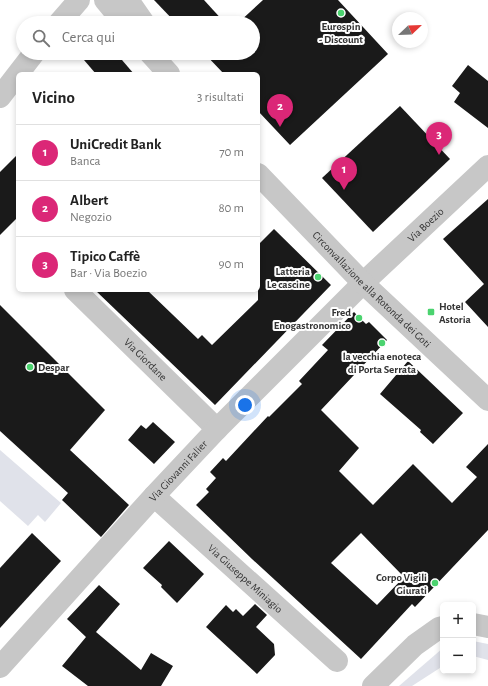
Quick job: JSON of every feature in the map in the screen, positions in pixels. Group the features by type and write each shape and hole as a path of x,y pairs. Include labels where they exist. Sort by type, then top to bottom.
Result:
{"street":[{"path":"65,16 80,0"},
{"path":"105,0 118,16"},
{"path":"128,0 139,16"},
{"path":"19,72 29,60"},
{"path":"156,60 167,72"},
{"path":"175,60 184,72"},
{"path":"0,97 16,76"},
{"name":"Via Boezio","path":"364,282 488,166"},
{"name":"Circonvallazione alla Rotonda dei Goti","path":"260,176 364,282 488,400"},
{"name":"Via Giovanni Falier","path":"0,667 217,428 364,282"},
{"name":"Via Giordane","path":"77,292 217,428"},
{"name":"Via Giuseppe Miniagio","path":"154,496 337,661"},
{"path":"476,620 488,618"},
{"path":"476,625 488,627"},
{"path":"373,686 415,645 440,628"}],"shaded area":[{"path":"0,450 61,503 45,522 38,515 28,526 0,501"},
{"path":"476,642 488,644 488,660 476,657"},
{"path":"440,651 440,668 412,686 399,686"}],"building":[{"path":"154,0 204,0 219,16 169,16"},
{"path":"263,0 338,0 388,54 290,145 260,113 260,72 222,72 211,60 260,60 260,16 246,16"},
{"path":"84,60 122,60 132,72 94,72"},
{"path":"468,65 488,81 488,128 454,102 460,93 452,86"},
{"path":"400,106 450,159 373,232 322,178"},
{"path":"16,156 16,219 0,235 0,172"},
{"path":"488,199 488,327 465,302 484,284 443,239"},
{"path":"274,229 331,285 215,405 97,292 149,292 198,339 202,335 212,345 258,300 258,292 260,292 260,243"},
{"name":"Despar","path":"0,305 105,410 70,450 129,505 101,537 62,500 68,493 0,431"},
{"path":"354,312 366,324 369,322 387,340 321,410 359,448 339,471 373,505 413,464 452,503 477,477 466,467 488,444 488,530 415,607 412,604 361,659 252,559 196,505 209,492 206,489 216,478 210,472 223,458 226,461 268,416 269,417 302,384 299,381 328,350 322,345","holes":["361,533 404,577 377,605 331,563"]},
{"path":"408,361 463,413 433,444 420,432 421,430 380,394"},
{"path":"153,422 175,442 154,464 128,440 141,425 146,429"},
{"path":"32,533 61,561 0,628 0,568"},
{"path":"169,541 204,574 177,603 161,587 162,585 143,568"},
{"path":"99,585 120,604 96,632 141,670 151,653 173,666 161,686 88,686 62,666 86,637 67,619"},
{"path":"255,604 267,615 256,627 274,644 275,655 257,674 206,627 226,605 233,612 236,609 243,616"}],"place":[{"name":"Eurospin - Discount","path":"341,13"},
{"name":"Albert","path":"280,127"},
{"name":"Tipico Caffè","path":"439,155"},
{"name":"UniCredit Bank","path":"344,190"},
{"name":"Latteria Le cascine","path":"318,277"},
{"name":"Hotel Astoria","path":"431,312"},
{"name":"Fred Enogastronomico","path":"359,318"},
{"name":"la vecchia enoteca di Porta Serrata","path":"382,343"},
{"name":"Despar","path":"30,367"},
{"name":"Corpo Vigili Giurati","path":"435,583"}]}
